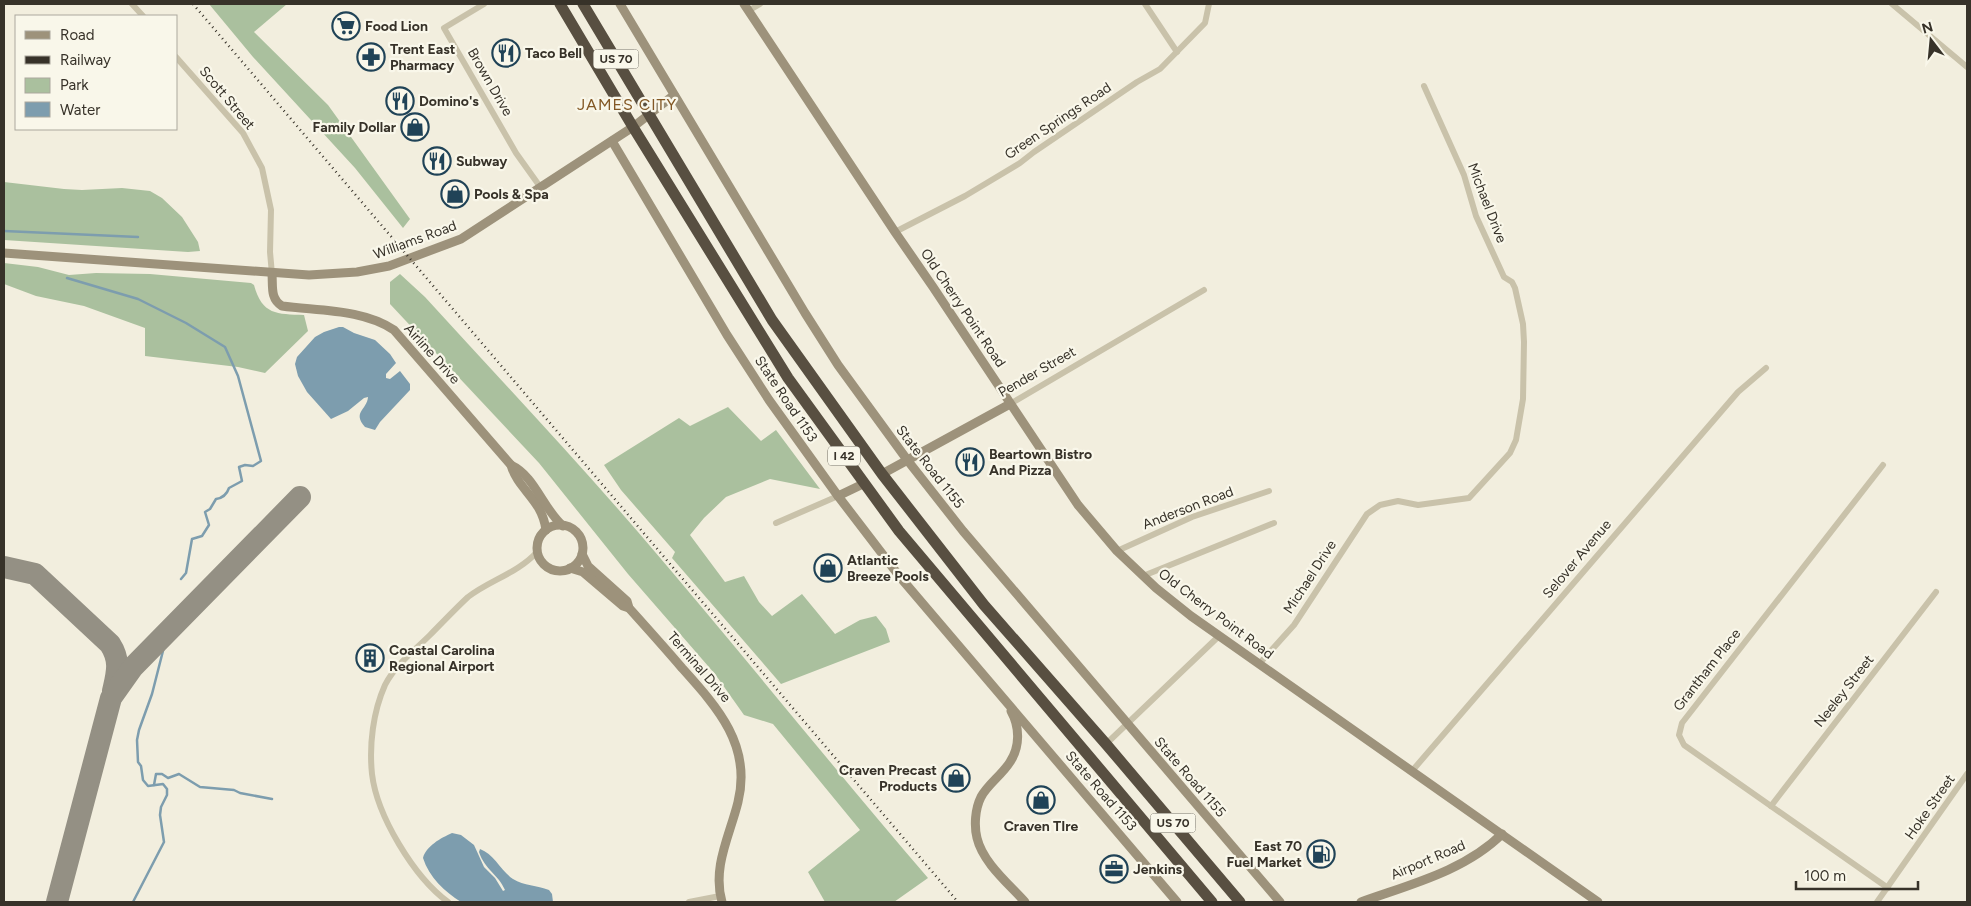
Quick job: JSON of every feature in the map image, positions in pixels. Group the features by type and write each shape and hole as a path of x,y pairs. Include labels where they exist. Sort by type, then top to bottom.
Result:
{"highway":[{"name":"I 42","path":"560,4 633,127 788,378 864,484 899,531 1212,902"},
{"name":"US 70","path":"583,4 772,320 882,474 984,605 1106,744 1240,902"}],"street":[{"path":"132,4 142,15"},
{"name":"Brown Drive","path":"484,4 444,28 516,152 540,188"},
{"name":"State Road 1155","path":"620,4 804,312 838,365 908,461 969,538 1280,902"},
{"path":"746,8 760,4"},
{"path":"1145,4 1177,52"},
{"name":"Green Springs Road","path":"895,232 965,196 1020,164 1034,152 1137,82 1160,69 1206,24 1209,4"},
{"path":"1892,4 1967,67"},
{"name":"Old Cherry Point Road","path":"746,8 1078,505 1116,551 1142,576 1191,616 1598,902"},
{"name":"Scott Street","path":"178,59 243,133 262,168 271,210 270,252 272,274"},
{"name":"Michael Drive","path":"1259,664 1294,625 1366,514 1380,505 1398,501 1418,505 1468,498 1510,453 1516,440 1523,399 1524,342 1520,308 1512,282 1504,277 1476,216 1464,175 1424,86"},
{"name":"Williams Road","path":"4,253 272,274 333,275 389,266 461,239 633,127 674,95"},
{"name":"State Road 1153","path":"612,141 727,334 769,400 838,496 895,570 1177,902"},
{"name":"Airline Drive","path":"272,274 273,298 276,303 282,306 358,315 374,319 394,330 511,465"},
{"name":"Pender Street","path":"882,474 1010,404 1204,290"},
{"name":"Selover Avenue","path":"1412,772 1738,392 1766,368"},
{"path":"511,465 513,473 542,512 546,530"},
{"name":"Terminal Drive","path":"511,465 519,469 542,498 554,518 563,526 571,528 581,539 582,554 588,566 627,601 629,608 717,708 732,734 738,760 740,788 735,814 722,855 720,870 721,899 689,902"},
{"name":"Grantham Place","path":"1883,465 1682,723 1680,735 1684,745 1888,888"},
{"path":"776,523 864,484"},
{"name":"Anderson Road","path":"1116,551 1192,517 1269,491"},
{"path":"1142,576 1274,524"},
{"path":"448,902 434,892 404,852 376,794 372,775 371,747 380,698 389,678 469,596 521,567 538,552 539,540 546,530 551,527 563,526"},
{"name":"Terminal Drive","path":"538,552 540,559 550,569 564,571 570,568 582,572 623,606 629,608"},
{"path":"570,568 575,565 582,554"},
{"name":"Neeley Street","path":"1771,806 1936,592"},
{"path":"1106,744 1219,636"},
{"name":"State Road 1153","path":"1004,698 1014,716 1019,734 1017,747 1011,762 980,797 975,820 978,840 988,860 1025,902"},
{"name":"Hoke Street","path":"1877,902 1967,774"},
{"name":"Airport Road","path":"1361,902 1460,864 1486,849 1502,834"}],"green space":[{"path":"209,4 287,4 254,32 328,105 410,219 403,228 355,168 253,57"},
{"path":"4,182 64,189 122,188 150,191 162,198 182,217 198,242 200,251 188,252 4,240"},
{"path":"4,263 38,267 69,275 96,273 150,274 251,283 254,285 261,302 272,311 304,315 308,331 265,373 238,367 145,356 145,328 84,306 36,296 4,284"},
{"path":"400,274 425,297 612,502 928,878 894,902 825,902 808,872 860,830 773,724 744,715 715,674 628,574 539,463 390,304 390,282"},
{"path":"728,407 761,441 776,430 820,489 770,479 726,497 704,518 690,535 725,582 744,576 759,602 772,616 802,594 835,634 860,620 876,616 886,629 890,642 781,684 672,558 675,552 621,490 604,465 679,418 690,426"}],"water":[{"path":"339,327 375,340 390,354 396,363 386,374 386,378 390,379 400,371 410,384 410,390 380,422 375,430 365,427 360,418 368,397 348,411 331,419 307,392 298,376 295,364 297,357 315,337"},
{"path":"452,833 461,835 474,845 484,867 495,878 503,891 505,890 499,880 482,858 479,852 480,849 485,851 513,879 549,890 552,894 553,902 461,902 455,898 433,878 423,858 431,846"}],"waterway":[{"path":"4,231 138,237"},
{"path":"67,278 138,299 186,323 225,347 238,376 261,461 253,466 245,465 239,467 242,481 229,488 205,512 209,525 202,536 192,539 186,573 181,579"},
{"path":"133,902 164,842 160,815 161,807 167,795 167,789 163,784 148,786 143,780 141,766 138,762 137,740 152,694 165,643"},
{"path":"154,785 156,774 162,774 168,778 179,774 200,787 234,790 240,793 272,799"}],"taxiway":[{"path":"57,902 111,698 133,667 300,497"},
{"path":"4,567 35,574 110,644 117,662 117,673 113,691"}],"railway":[{"path":"193,4 958,902"}],"place":[{"name":"Food Lion","path":"346,26"},
{"name":"Taco Bell","path":"506,53"},
{"name":"Trent East Pharmacy","path":"371,57"},
{"name":"Domino's","path":"400,101"},
{"name":"Family Dollar","path":"415,127"},
{"name":"Subway","path":"437,161"},
{"name":"Pools & Spa","path":"455,194"},
{"name":"Beartown Bistro And Pizza","path":"970,462"},
{"name":"Atlantic Breeze Pools","path":"828,568"},
{"name":"Coastal Carolina Regional Airport","path":"370,658"},
{"name":"Craven Precast Products","path":"956,778"},
{"name":"Craven TIre","path":"1041,800"},
{"name":"East 70 Fuel Market","path":"1321,854"},
{"name":"Jenkins","path":"1114,869"}],"district":[{"name":"JAMES CITY","path":"627,104"}]}
